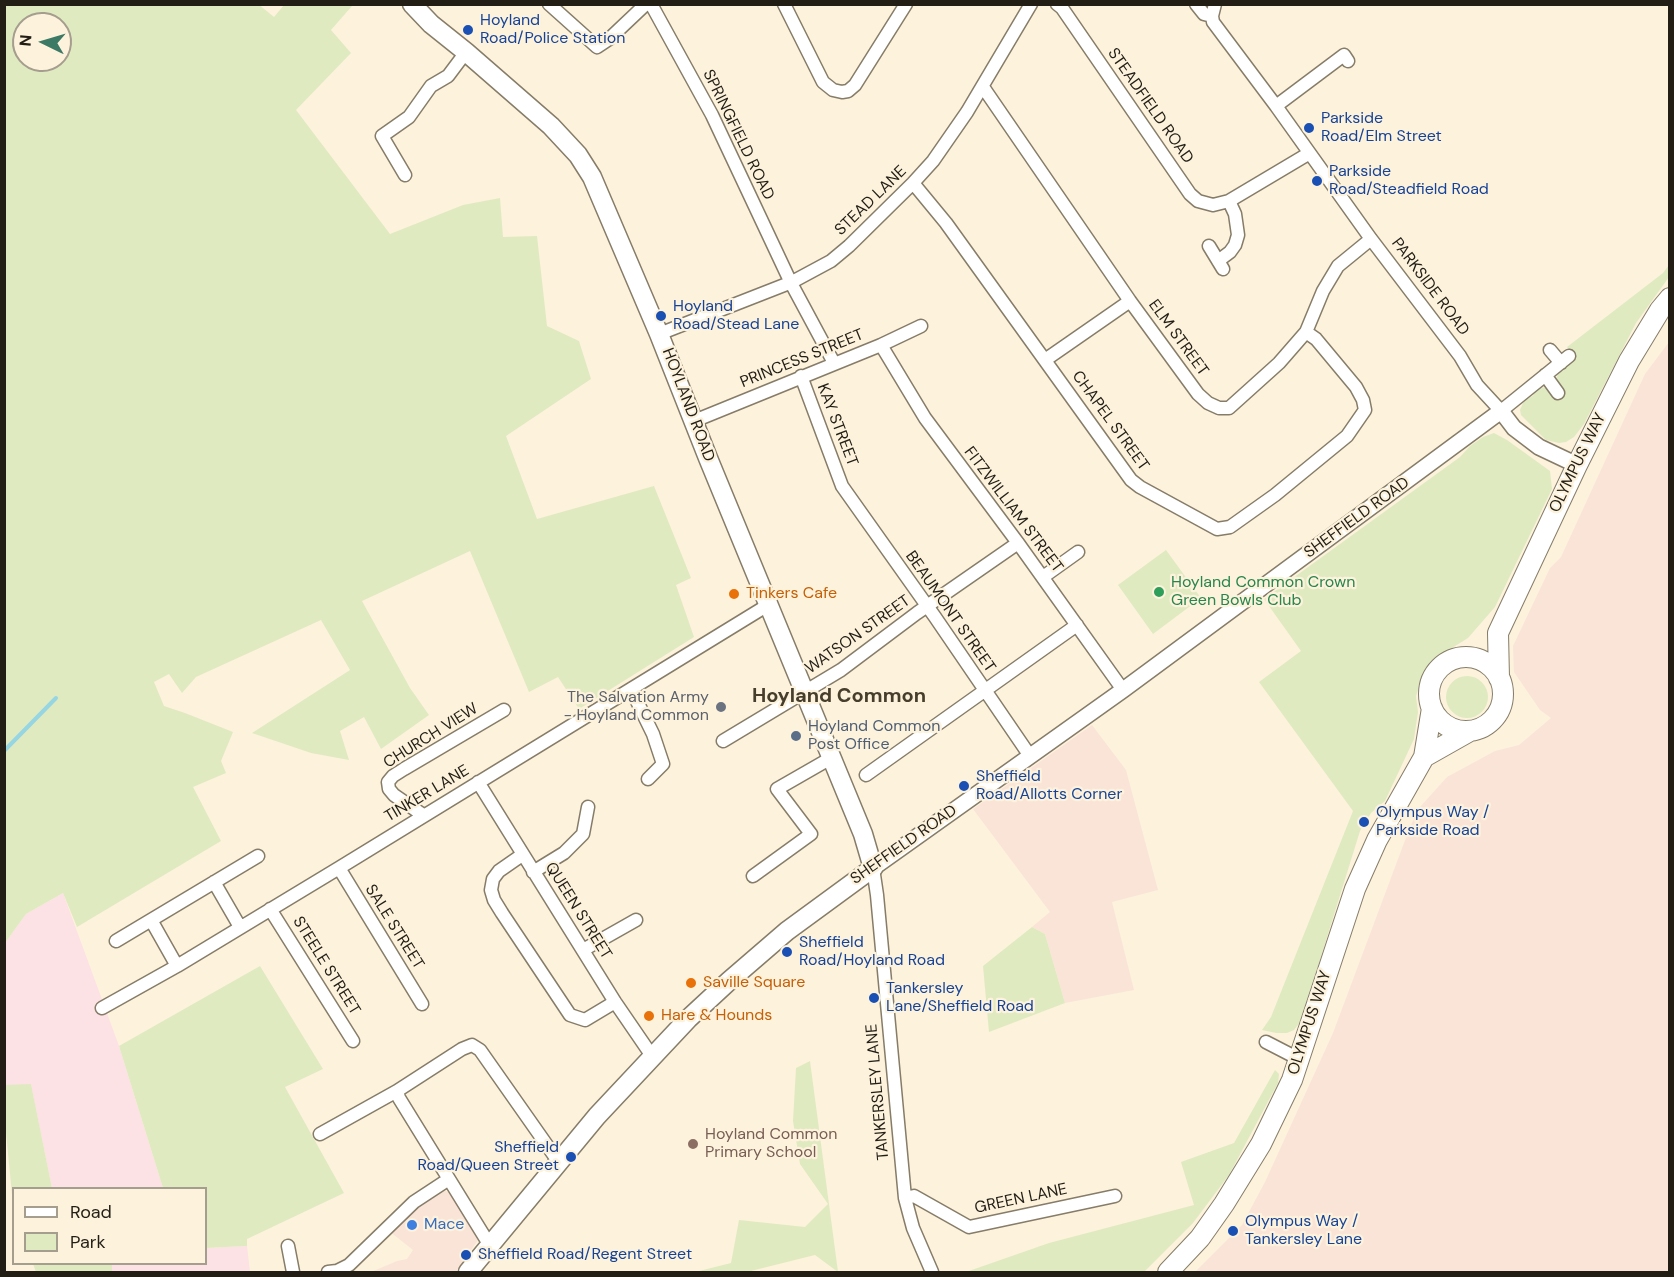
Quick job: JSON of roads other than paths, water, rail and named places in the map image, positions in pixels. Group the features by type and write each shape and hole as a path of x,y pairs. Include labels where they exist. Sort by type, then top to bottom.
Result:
{"main road":[{"name":"HOYLAND ROAD","path":"412,4 431,24 543,119 578,154 592,177 612,220 863,834 873,868"},
{"name":"OLYMPUS WAY","path":"1424,758 1470,731 1481,728 1498,712 1502,701 1502,689 1499,678 1498,633 1577,465 1629,362 1660,310 1670,298"},
{"name":"OLYMPUS WAY","path":"1168,1272 1200,1238 1224,1204 1261,1143 1292,1080 1355,889 1377,840 1424,758 1432,708 1429,696 1431,683 1446,663 1498,633"},
{"path":"1458,658 1470,657 1482,661 1493,669 1499,678"},
{"path":"1432,708 1439,719 1448,726 1470,731"},
{"name":"SHEFFIELD ROAD","path":"468,1272 558,1161 688,1019 796,925 873,868"}],"street":[{"path":"549,4 597,47 649,4"},
{"name":"SPRINGFIELD ROAD","path":"649,4 712,115 792,282 834,363"},
{"path":"784,4 823,82 833,90 842,92 848,91 855,85 906,4"},
{"name":"STEAD LANE","path":"659,334 792,282 831,261 874,222 933,161 983,87 1031,4"},
{"name":"STEADFIELD ROAD","path":"1057,4 1062,8 1190,194 1205,204 1213,205 1229,201"},
{"name":"PARKSIDE ROAD","path":"1196,4 1204,14 1213,10 1213,22 1276,106 1308,154 1460,356 1477,384 1515,428 1539,447 1577,465"},
{"path":"405,175 382,136 409,117 431,86 448,76 466,52"},
{"path":"1276,106 1344,56 1348,61"},
{"name":"ELM STREET","path":"983,87 1130,301 1198,394 1218,408 1229,408 1279,363 1306,332 1323,291 1338,266 1371,239"},
{"path":"1209,246 1221,265 1235,245 1238,236 1235,214 1229,201 1308,154"},
{"name":"CHAPEL STREET","path":"913,183 946,223 1131,480 1140,488 1217,529 1230,527 1275,495 1347,436 1365,410 1363,400 1349,379 1316,339 1306,332"},
{"path":"1045,360 1130,301"},
{"name":"PRINCESS STREET","path":"694,421 881,345 921,326"},
{"name":"FITZWILLIAM STREET","path":"881,345 924,418 1018,543 1123,690"},
{"name":"SHEFFIELD ROAD","path":"873,868 1123,690 1501,411 1565,359 1550,350"},
{"path":"1545,375 1558,393"},
{"name":"KAY STREET","path":"801,376 842,486"},
{"name":"BEAUMONT STREET","path":"842,486 1030,756"},
{"name":"WATSON STREET","path":"723,741 841,670 927,606 1018,543"},
{"path":"1043,578 1078,552"},
{"name":"TINKER LANE","path":"102,1008 177,966 339,868 768,605"},
{"path":"866,775 1077,625"},
{"path":"630,689 653,734 663,764 648,778"},
{"name":"CHURCH VIEW","path":"423,815 394,795 389,789 388,782 404,769 504,710"},
{"path":"753,876 811,834 777,789 831,758"},
{"name":"QUEEN STREET","path":"478,782 615,1002 652,1056"},
{"path":"533,872 564,853 583,834 588,807"},
{"path":"522,855 499,871 493,879 491,890 502,913 570,1015 585,1020 615,1002"},
{"path":"116,941 258,856"},
{"name":"SALE STREET","path":"339,868 422,1004"},
{"name":"TANKERSLEY LANE","path":"873,868 905,1198 912,1225 932,1272"},
{"path":"214,882 240,927"},
{"name":"STEELE STREET","path":"270,909 353,1041"},
{"path":"151,920 177,966"},
{"path":"583,950 636,920"},
{"path":"1266,1042 1299,1059"},
{"path":"320,1134 472,1045 480,1050 558,1161"},
{"path":"397,1091 399,1098 489,1244"},
{"path":"328,1272 338,1271 349,1265 414,1202 449,1179"},
{"name":"GREEN LANE","path":"905,1198 914,1196 969,1227 1115,1196"},
{"path":"288,1246 293,1272"}],"waterway":[{"path":"4,751 56,698"}],"place":[{"name":"Hoyland Road/Police Station","path":"468,30"},
{"name":"Parkside Road/Elm Street","path":"1309,128"},
{"name":"Parkside Road/Steadfield Road","path":"1317,181"},
{"name":"Hoyland Road/Stead Lane","path":"661,316"},
{"name":"Hoyland Common Crown Green Bowls Club","path":"1159,592"},
{"name":"Tinkers Cafe","path":"734,594"},
{"name":"The Salvation Army - Hoyland Common","path":"721,707"},
{"name":"Hoyland Common Post Office","path":"796,736"},
{"name":"Sheffield Road/Allotts Corner","path":"964,786"},
{"name":"Olympus Way / Parkside Road","path":"1364,822"},
{"name":"Sheffield Road/Hoyland Road","path":"787,952"},
{"name":"Saville Square","path":"691,983"},
{"name":"Tankersley Lane/Sheffield Road","path":"874,998"},
{"name":"Hare & Hounds","path":"649,1016"},
{"name":"Hoyland Common Primary School","path":"693,1144"},
{"name":"Sheffield Road/Queen Street","path":"571,1157"},
{"name":"Mace","path":"412,1225"},
{"name":"Olympus Way / Tankersley Lane","path":"1233,1231"},
{"name":"Sheffield Road/Regent Street","path":"466,1255"}],"district":[{"name":"Hoyland Common","path":"839,697"}]}
